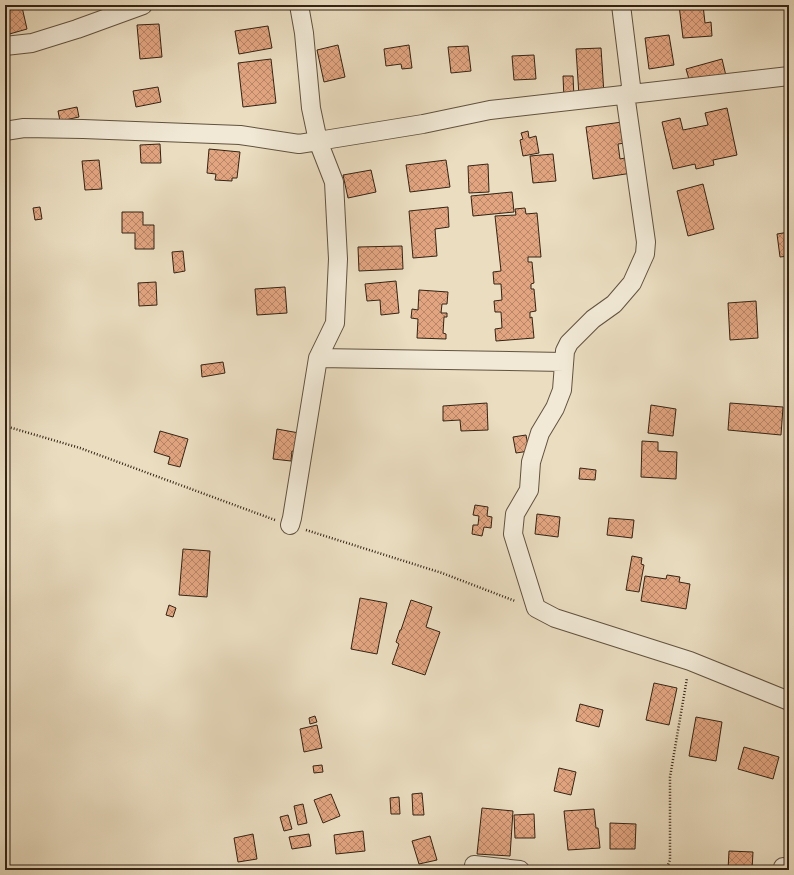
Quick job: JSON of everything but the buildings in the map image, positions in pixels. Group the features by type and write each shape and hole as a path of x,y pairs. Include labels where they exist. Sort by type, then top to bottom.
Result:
{"street":[{"path":"5,46 32,44 143,5"},
{"path":"290,525 318,358 334,323 338,259 334,182 318,141 311,108 304,33 299,5"},
{"path":"621,5 628,94 646,242 645,254 632,283 614,304 593,319 569,343 565,351 562,390 540,433 531,462 529,490 515,514 513,534 536,608 554,618 690,662 789,701"},
{"path":"5,131 24,128 83,129 240,135 299,144 423,124 490,110 789,76"},
{"path":"318,358 564,362"},
{"path":"474,865 520,870"}],"path":[{"path":"5,426 80,448 290,525 442,573 536,608"},
{"path":"666,870 670,860 670,777 690,662"}]}
